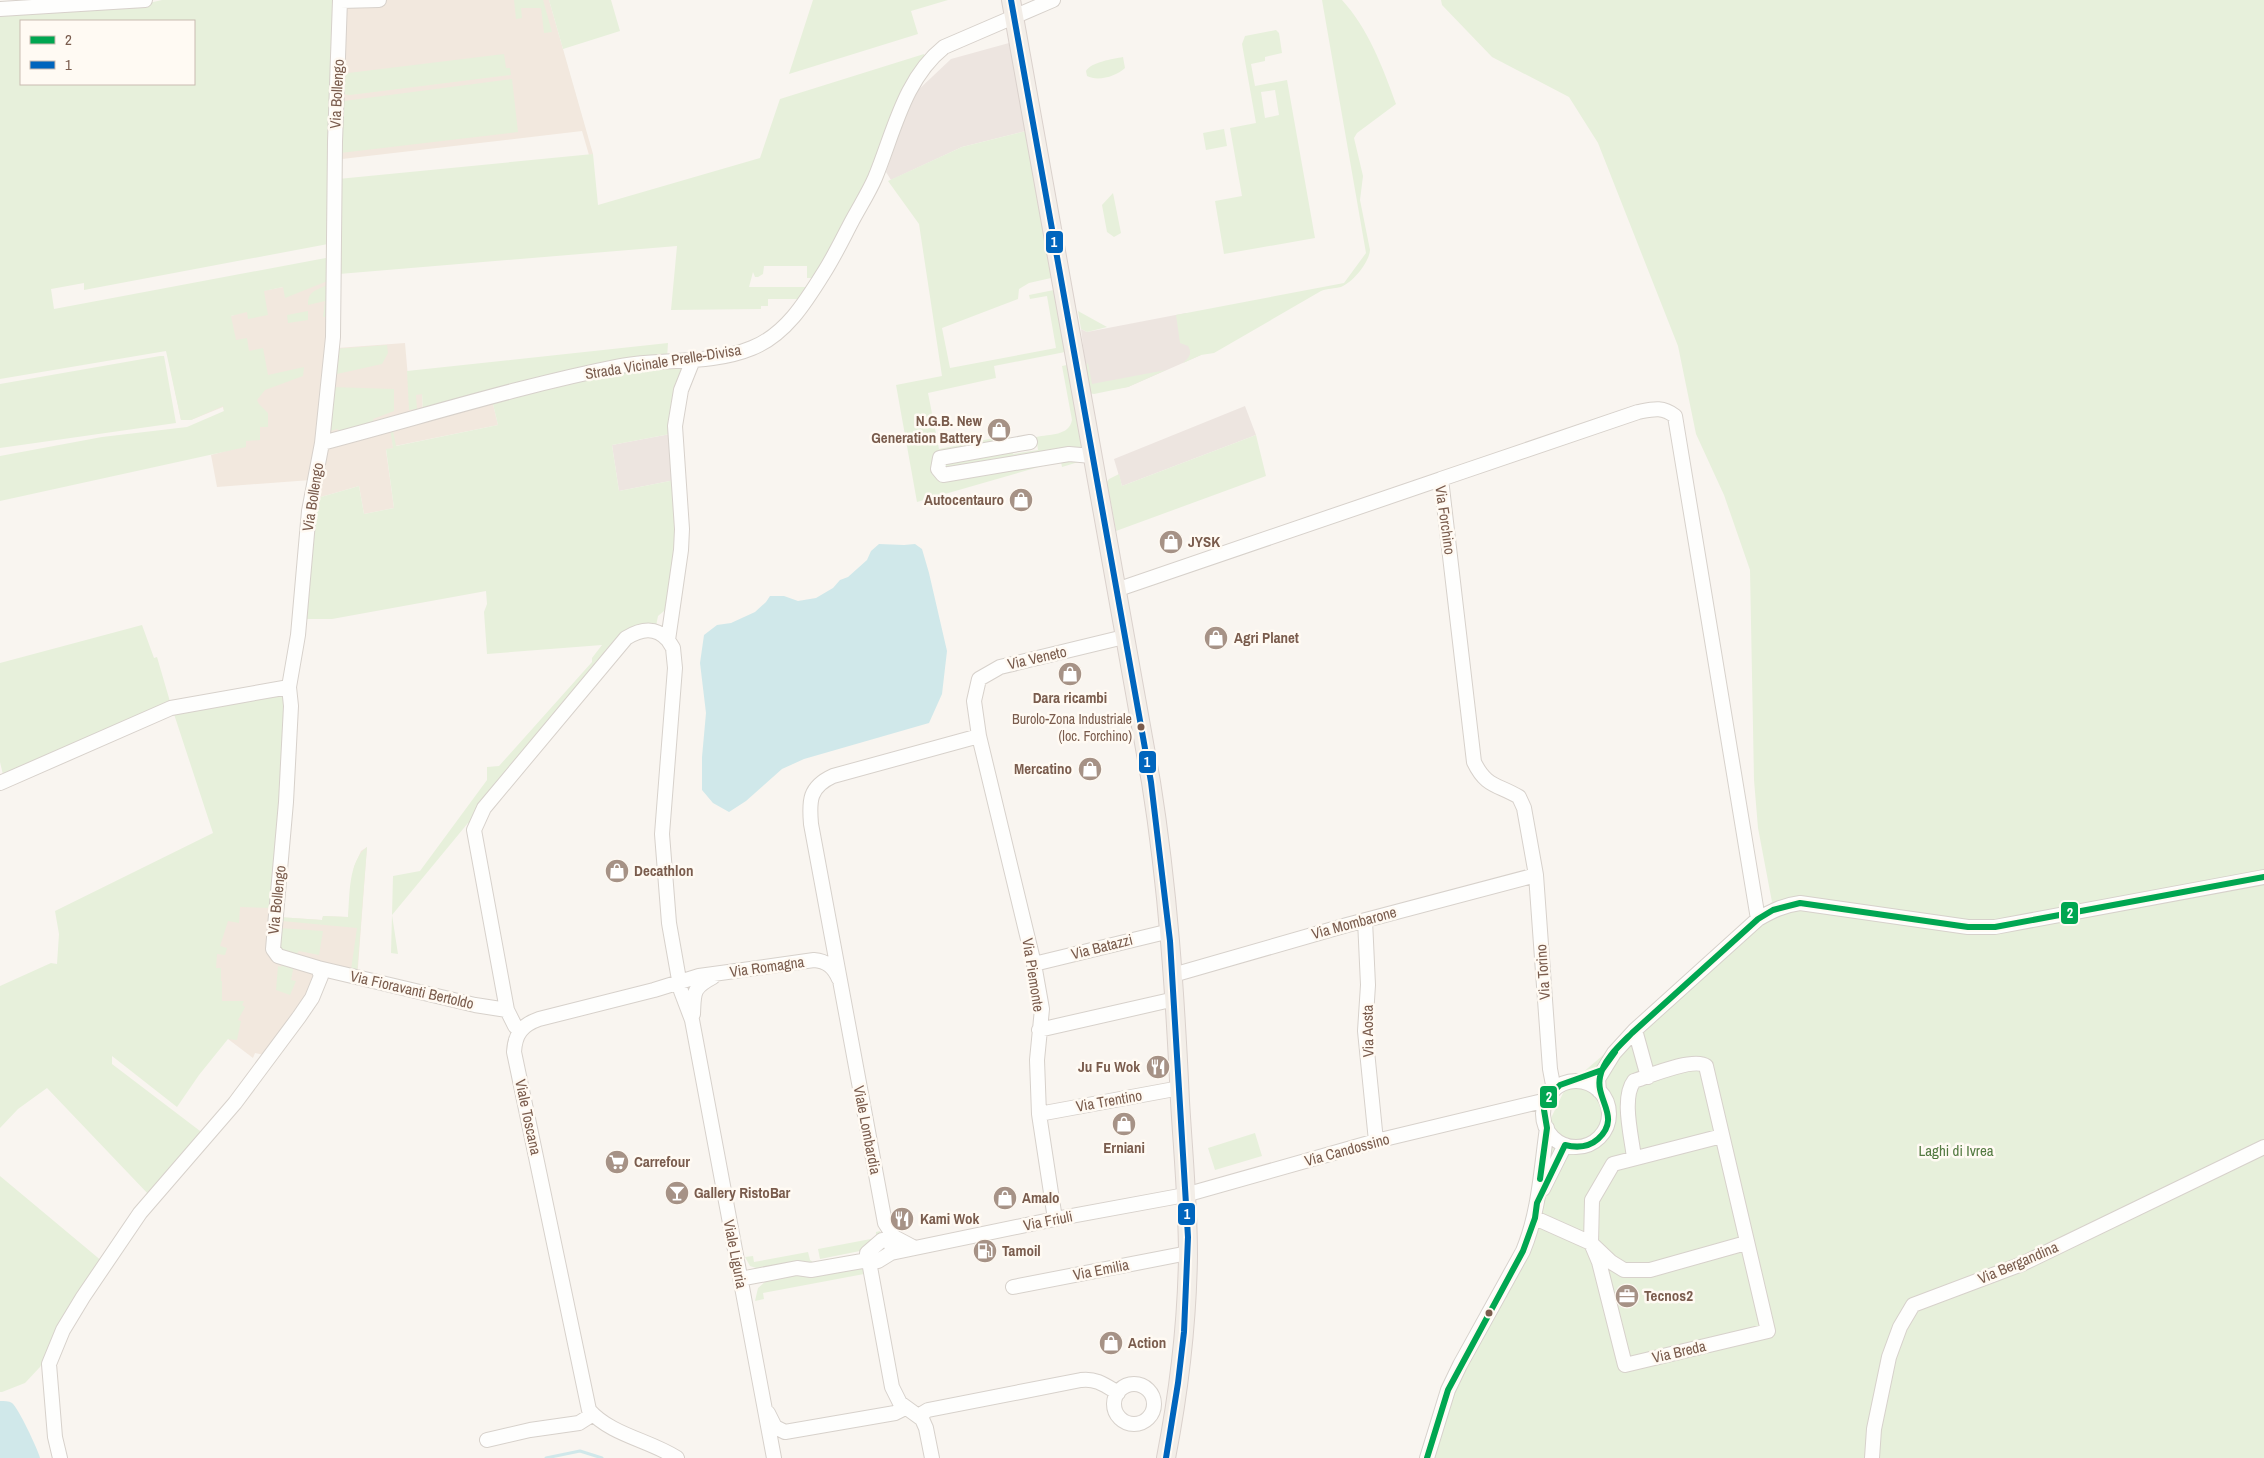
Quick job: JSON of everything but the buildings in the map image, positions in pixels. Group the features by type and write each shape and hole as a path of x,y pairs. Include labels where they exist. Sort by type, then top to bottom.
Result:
{"main road":[{"path":"1011,0 1157,818 1170,930 1188,1253 1186,1309 1181,1363 1166,1458"}],"street":[{"path":"0,9 145,0"},
{"path":"340,1 378,0"},
{"name":"Strada Vicinale Prelle-Divisa","path":"322,443 564,378 637,363 693,360 721,356 752,348 782,329 800,310 824,272 874,180 917,75 929,59 944,47 1054,0"},
{"name":"Via Bollengo","path":"315,967 278,956 273,948 286,802 289,687 298,635 309,511 322,443 334,308 334,142 340,1"},
{"path":"668,640 682,550 675,426 681,390 693,360"},
{"path":"1441,479 1638,412 1658,407 1669,411 1675,416 1758,920"},
{"path":"1030,442 940,458 938,469 943,475 1069,454 1092,456"},
{"name":"Via Forchino","path":"1116,590 1441,479 1474,762 1481,777 1492,785 1519,797 1524,808 1536,875"},
{"path":"692,1020 679,982 669,923 662,834 675,668 673,648 660,633 646,629 626,638 484,808 475,825 474,830 507,1010 520,1030 529,1022 539,1019 654,990 679,982 699,976 720,974"},
{"name":"Via Veneto","path":"979,736 974,701 979,679 1000,667 1124,637"},
{"path":"0,783 171,708 289,687"},
{"name":"Viale Lombardia","path":"890,1243 884,1223 839,979 811,824 810,803 814,791 822,781 833,776 979,736"},
{"name":"Via Piemonte","path":"979,736 1034,964 1042,1009 1037,1060 1039,1114 1055,1219"},
{"name":"Via Mombarone","path":"1173,975 1365,920 1536,875"},
{"name":"Via Torino","path":"1536,875 1550,1069 1559,1089"},
{"path":"1546,1128 1555,1139 1565,1145 1585,1146 1595,1141 1602,1134 1608,1122 1608,1110 1599,1091 1598,1078 1614,1053 1635,1030 1758,920 1776,909 1800,903 1968,926 1995,927 2264,878"},
{"name":"Via Aosta","path":"1365,920 1368,985 1365,1031 1376,1141"},
{"path":"814,960 822,953 828,942 830,929"},
{"name":"Via Batazzi","path":"1034,964 1170,930"},
{"path":"814,960 828,964 835,970 839,979"},
{"name":"Via Romagna","path":"720,974 814,960"},
{"path":"60,1458 55,1437 49,1364 63,1330 140,1213 235,1103 312,998 321,976 315,967"},
{"name":"Via Fioravanti Bertoldo","path":"315,967 476,1005 507,1010"},
{"path":"692,1020 695,991 699,985 720,974"},
{"path":"1040,1030 1175,999"},
{"name":"Viale Liguria","path":"692,1020 774,1458"},
{"name":"Viale Toscana","path":"520,1030 514,1041 514,1052 591,1412"},
{"path":"1635,1030 1648,1077"},
{"name":"Via Breda","path":"1634,1158 1627,1101 1628,1092 1634,1081 1690,1064 1698,1063 1706,1066 1768,1331 1625,1365 1599,1262 1591,1243 1592,1200 1613,1164 1722,1136"},
{"name":"Via Candossino","path":"1185,1196 1376,1141 1511,1109 1602,1070"},
{"path":"1427,1458 1448,1390 1523,1252 1535,1218 1546,1128 1543,1113 1559,1089 1588,1084 1599,1091"},
{"name":"Via Trentino","path":"1039,1114 1180,1088"},
{"name":"Via Candossino","path":"1511,1109 1535,1116 1546,1128"},
{"path":"1537,1203 1565,1145"},
{"name":"Via Bergandina","path":"1872,1458 1874,1429 1889,1356 1900,1327 1913,1305 2022,1264 2264,1147"},
{"name":"Via Friuli","path":"870,1261 867,1255 869,1250 882,1240 912,1247 1185,1196"},
{"path":"1535,1218 1591,1243 1611,1262 1624,1270 1650,1270 1746,1243"},
{"path":"890,1243 904,1244 912,1247"},
{"name":"Via Emilia","path":"1013,1287 1188,1253"},
{"path":"740,1279 797,1268 811,1270 870,1261 892,1387 900,1403 918,1416 926,1428 932,1458"},
{"path":"918,1416 928,1410 1081,1380 1099,1381 1118,1393"},
{"path":"764,1406 780,1430 794,1431 895,1413 905,1408"},
{"path":"487,1440 530,1430 579,1423 591,1412 608,1426 665,1450 677,1458"}],"shaded area":[{"path":"345,0 549,0 593,154 589,155 582,131 342,159"},
{"path":"1009,43 1026,131 962,147 891,180 886,172 902,124 915,93 951,59"},
{"path":"330,278 337,348 405,343 408,389 416,394 422,394 423,412 492,400 498,425 395,446 392,427 393,448 386,450 394,508 364,514 359,486 314,499 311,480 217,487 211,455 233,449 223,407 191,420 181,420 164,338 234,315 230,297"},
{"path":"1186,313 1201,355 1128,387 1089,393 1081,329 1087,332"},
{"path":"1245,406 1256,435 1122,486 1114,459"},
{"path":"670,434 675,480 619,491 612,445"},
{"path":"367,847 357,980 329,974 273,1057 255,1053 253,1058 228,1039 199,1026 205,895 280,900 278,917 322,920 323,916 348,917 354,867 361,851"}],"green space":[{"path":"162,0 337,0 328,244 84,290 84,283 51,289 54,309 331,257 330,280 285,298 283,287 264,291 268,315 248,319 247,312 231,316 236,340 247,338 249,351 263,348 268,375 304,367 303,376 265,390 257,400 268,413 268,427 260,427 260,440 246,441 246,447 0,501 0,456 102,437 187,427 224,411 223,406 191,420 181,420 166,351 0,379 0,12 149,3"},
{"path":"514,0 543,0 552,32 544,33 541,8 521,8 522,18 516,19"},
{"path":"549,0 611,0 620,31 563,49"},
{"path":"813,0 948,0 911,11 918,34 789,74"},
{"path":"1322,0 1342,0 1360,23 1386,76 1396,104 1357,133 1354,138 1363,176 1360,200 1370,250 1367,261 1360,272 1346,285 1321,291 1214,353 1201,355 1183,363 1189,356 1190,351 1188,346 1180,343 1176,315 1344,283 1366,253"},
{"name":"Laghi di Ivrea","path":"1441,0 2264,0 2264,1458 1424,1458 1520,1248 1532,1190 1538,1145 1566,1087 1667,1000 1772,902 1758,828 1754,780 1750,570 1724,495 1696,434 1678,346 1598,143 1569,97 1492,57 1442,5"},
{"path":"1276,30 1279,33 1282,53 1265,57 1265,61 1251,64 1255,86 1287,80 1315,238 1224,254 1215,201 1242,196 1230,128 1256,123 1242,44 1245,36","holes":["1275,90 1279,115 1265,118 1261,92"]},
{"path":"504,54 506,68 510,68 511,75 350,95 342,94 340,74"},
{"path":"924,54 925,57 864,192 813,278 807,278 807,266 764,266 763,274 758,277 755,277 753,272 749,287 813,287 805,299 768,299 768,306 761,306 761,309 671,310 677,246 339,274 338,179 593,154 598,205 760,158 780,99"},
{"path":"1123,57 1125,68 1117,73 1102,78 1087,76 1086,71 1092,65"},
{"path":"512,79 518,132 340,153 339,103"},
{"path":"1224,129 1227,146 1206,150 1203,133"},
{"path":"1026,131 1051,278 1029,283 1019,289 1018,299 942,328 950,368 1056,348 1047,296 1030,299 1029,295 1054,290 1065,352 994,366 996,378 928,393 939,449 1009,435 1013,454 1038,450 1036,437 1063,432 1072,420 1062,366 1067,365 1085,460 1062,467 1061,462 1042,466 917,502 896,385 942,376 919,224 888,181 962,147"},
{"path":"1113,193 1121,233 1114,237 1107,232 1102,205"},
{"path":"330,285 330,316 323,317 325,301 308,305 308,300 313,292"},
{"path":"308,311 308,320 288,323 287,315"},
{"path":"1078,311 1107,327 1087,332 1081,329"},
{"path":"668,343 667,358 423,412 422,394 416,395 417,409 409,410 407,371"},
{"path":"387,345 388,353 382,364 337,374 331,373 334,349"},
{"path":"164,356 176,423 0,448 0,384"},
{"path":"684,363 670,434 612,445 619,491 675,480 678,508 670,606 658,616 656,626 642,625 470,823 468,823 392,915 398,954 391,953 393,876 420,871 487,780 487,767 499,766 592,662 592,658 602,645 487,654 484,612 487,604 486,591 332,619 301,619 314,499 359,486 364,514 394,508 386,449 393,448 390,427 392,426 396,446 498,425 492,400 601,373"},
{"path":"1088,363 1092,384 1166,370 1128,387 1094,394 1089,393 1086,365"},
{"path":"331,387 394,389 394,411 373,419 374,423 338,433 338,429 330,431"},
{"path":"1256,435 1266,476 1116,531 1107,482 1109,479 1119,474 1122,486"},
{"path":"142,625 154,658 157,657 171,705 4,779 0,762 0,663"},
{"path":"277,691 287,697 272,908 240,907 239,923 228,921 220,946 227,948 225,955 217,954 216,968 221,968 222,1001 244,1001 242,1005 245,1007 238,1020 241,1021 237,1040 228,1039 199,1075 177,1107 112,1056 112,1064 204,1134 150,1196 47,1088 18,1109 0,1128 0,986 51,963 57,964 59,934 55,911 213,833 173,711"},
{"path":"367,847 357,973 351,970 357,928 282,921 278,917 322,920 323,916 348,917 353,870 356,861"},
{"path":"279,928 323,931 319,955 299,951 294,956 279,951"},
{"path":"282,964 294,965 291,980 296,981 290,995 276,990 278,966 281,967"},
{"path":"1255,1133 1262,1156 1215,1170 1208,1148"},
{"path":"0,1176 103,1262 66,1317 40,1367 25,1383 2,1392 0,1392"},
{"path":"880,1231 880,1235 865,1250 820,1259 818,1249 876,1238 876,1232"},
{"path":"808,1252 810,1260 816,1264 756,1268 750,1266 745,1257 753,1256 754,1262"},
{"path":"862,1263 864,1274 763,1293 764,1299 755,1301 758,1288 766,1281"}],"water":[{"path":"879,544 915,544 922,549 929,573 947,651 942,694 929,723 804,759 782,769 746,801 729,812 713,803 702,790 702,757 706,713 700,663 704,635 717,625 731,623 755,612 770,596 784,596 798,601 816,598 833,588 840,580 848,577 867,560 871,551"},
{"path":"0,1401 12,1403 15,1406 28,1429 40,1458 0,1458"}],"waterway":[{"path":"546,1458 580,1451 602,1458"}],"transit line":[{"name":"1","path":"1011,0 1151,782 1170,941 1188,1237 1184,1332 1166,1458"},
{"name":"2","path":"1427,1458 1448,1390 1523,1251 1535,1218 1537,1203 1565,1145 1578,1147 1587,1145 1598,1139 1605,1131 1608,1116 1599,1085 1605,1065 1613,1053 1632,1033 1758,919 1773,910 1800,903 1968,927 1995,927 2264,877"},
{"name":"2","path":"1540,1179 1547,1128 1544,1110 1549,1096 1560,1085 1602,1070 1615,1052"}],"place":[{"name":"N.G.B. New Generation Battery","path":"999,430"},
{"name":"Autocentauro","path":"1021,500"},
{"name":"JYSK","path":"1171,542"},
{"name":"Agri Planet","path":"1216,638"},
{"name":"Dara ricambi","path":"1070,674"},
{"name":"Burolo-Zona Industriale (loc. Forchino)","path":"1141,727"},
{"name":"Mercatino","path":"1090,769"},
{"name":"Decathlon","path":"617,871"},
{"name":"Ju Fu Wok","path":"1158,1067"},
{"name":"Erniani","path":"1124,1124"},
{"name":"Carrefour","path":"617,1162"},
{"name":"Gallery RistoBar","path":"677,1193"},
{"name":"Amalo","path":"1005,1198"},
{"name":"Kami Wok","path":"902,1219"},
{"name":"Tamoil","path":"985,1251"},
{"name":"Tecnos2","path":"1627,1296"},
{"name":"Action","path":"1111,1343"}]}
